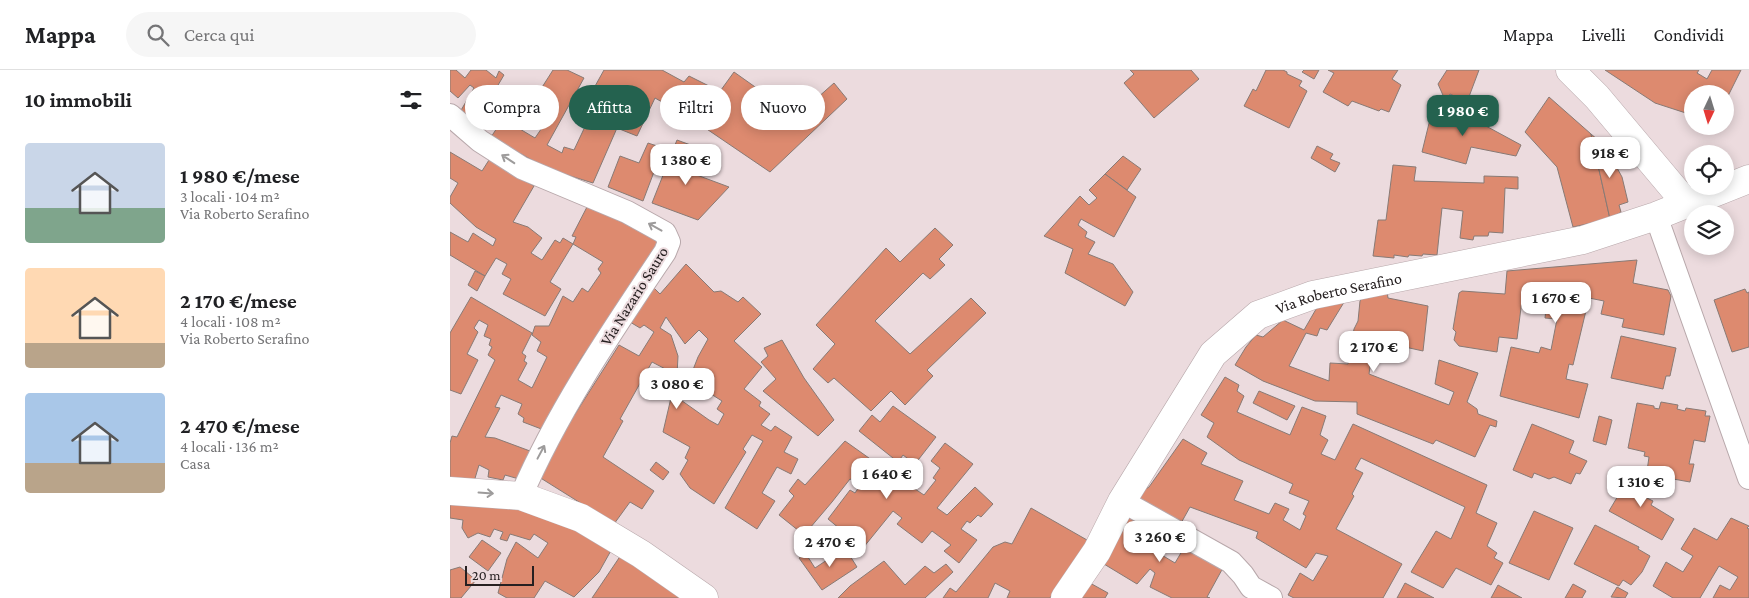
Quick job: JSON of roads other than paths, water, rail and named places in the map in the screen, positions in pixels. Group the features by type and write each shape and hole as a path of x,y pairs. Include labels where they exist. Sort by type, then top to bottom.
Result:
{"main road":[{"path":"1570,70 1597,97 1686,203"},
{"name":"Via Roberto Serafino","path":"1065,598 1097,551 1122,501 1213,354 1258,315 1313,295 1583,240 1656,216 1749,180"},
{"path":"450,491 521,496 581,518 641,554 704,598"}],"street":[{"name":"Via Nazario Sauro","path":"450,115 480,141 522,168 627,212 665,233 669,242 665,252 592,361 539,455 521,496"},
{"path":"1656,216 1749,478"},
{"path":"1122,501 1231,562 1244,575 1251,587 1271,598"}]}
